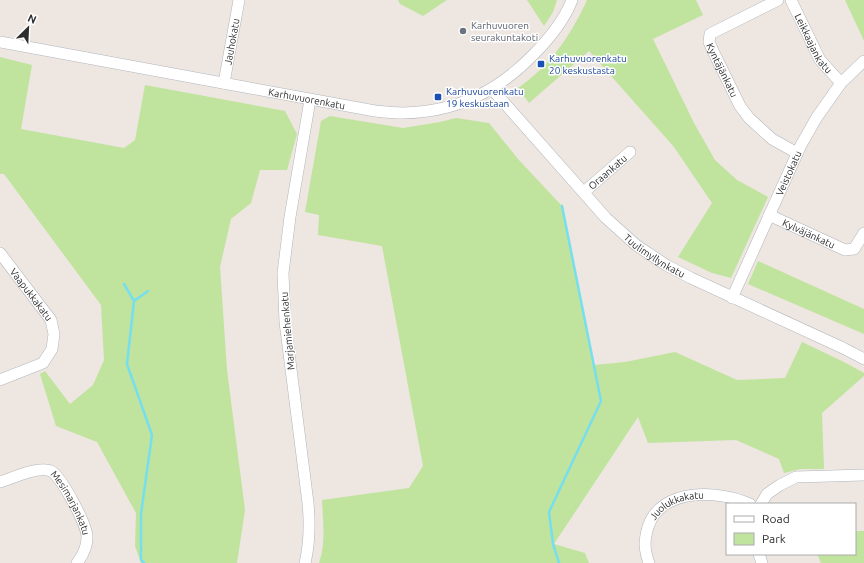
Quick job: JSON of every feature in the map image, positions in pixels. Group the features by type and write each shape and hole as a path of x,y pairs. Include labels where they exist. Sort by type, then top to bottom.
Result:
{"street":[{"name":"Jauhokatu","path":"224,83 238,0"},
{"name":"Karhuvuorenkatu","path":"0,42 375,111 402,113 427,112 455,106 492,89 516,71 545,43 572,0"},
{"name":"Kyntäjänkatu","path":"778,0 710,34 709,42 740,106 749,118 772,139 797,153"},
{"name":"Leikkaajankatu","path":"791,0 820,60 841,83"},
{"name":"Veistokatu","path":"732,298 797,153 817,117 841,83 864,61"},
{"name":"Tuulimyllynkatu","path":"492,89 606,218 636,245 666,265 732,298 864,359"},
{"name":"Marjamiehenkatu","path":"305,563 309,544 310,525 285,322 283,273 290,217 310,100"},
{"name":"Oraankatu","path":"584,192 630,152"},
{"name":"Kylväjänkatu","path":"769,215 845,250 854,249 864,233"},
{"name":"Vaapukkakatu","path":"0,253 51,320 54,334 52,349 43,363 0,380"},
{"name":"Mesimarjankatu","path":"0,482 30,472 43,470 52,472 61,480 85,526 88,537 86,548 77,563"},
{"path":"762,503 768,494 780,485 796,477 864,475"},
{"name":"Juolukkakatu","path":"649,563 645,551 645,537 650,522 661,508 673,500 705,495 739,499 748,503"}],"green space":[{"path":"398,0 447,0 423,16 400,4"},
{"path":"527,0 557,0 553,12 544,26"},
{"path":"587,0 696,0 703,15 653,39 694,123 715,160 737,180 768,197 731,278 712,273 678,257 712,203 674,147 589,51 529,103 518,88 550,60 567,37"},
{"path":"845,0 864,0 864,41"},
{"path":"0,57 32,65 21,129 124,148 135,140 145,85 285,111 297,134 287,170 260,170 251,203 231,219 220,267 227,370 245,510 237,563 141,563 135,546 136,513 97,442 56,426 40,374 45,371 70,404 93,385 104,360 101,305 4,174 0,174"},
{"path":"330,116 403,128 456,118 489,123 518,159 562,206 594,365 625,362 675,352 737,380 785,378 802,342 864,373 864,376 822,413 824,469 801,469 784,473 779,459 736,440 648,443 638,417 554,544 585,553 589,563 319,563 323,548 322,500 409,488 423,466 382,246 318,235 319,215 305,212 321,121"},
{"path":"758,261 864,309 864,334 748,284"},
{"path":"856,531 864,531 864,563 821,563 817,555 856,555"}],"waterway":[{"path":"559,563 553,544 549,512 601,401 562,206"},
{"path":"124,284 134,301 127,364 152,435 141,514 141,560 144,563"},
{"path":"134,301 148,291"}],"place":[{"name":"Karhuvuoren seurakuntakoti","path":"463,31"},
{"name":"Karhuvuorenkatu 20 keskustasta","path":"541,64"},
{"name":"Karhuvuorenkatu 19 keskustaan","path":"438,97"}]}
